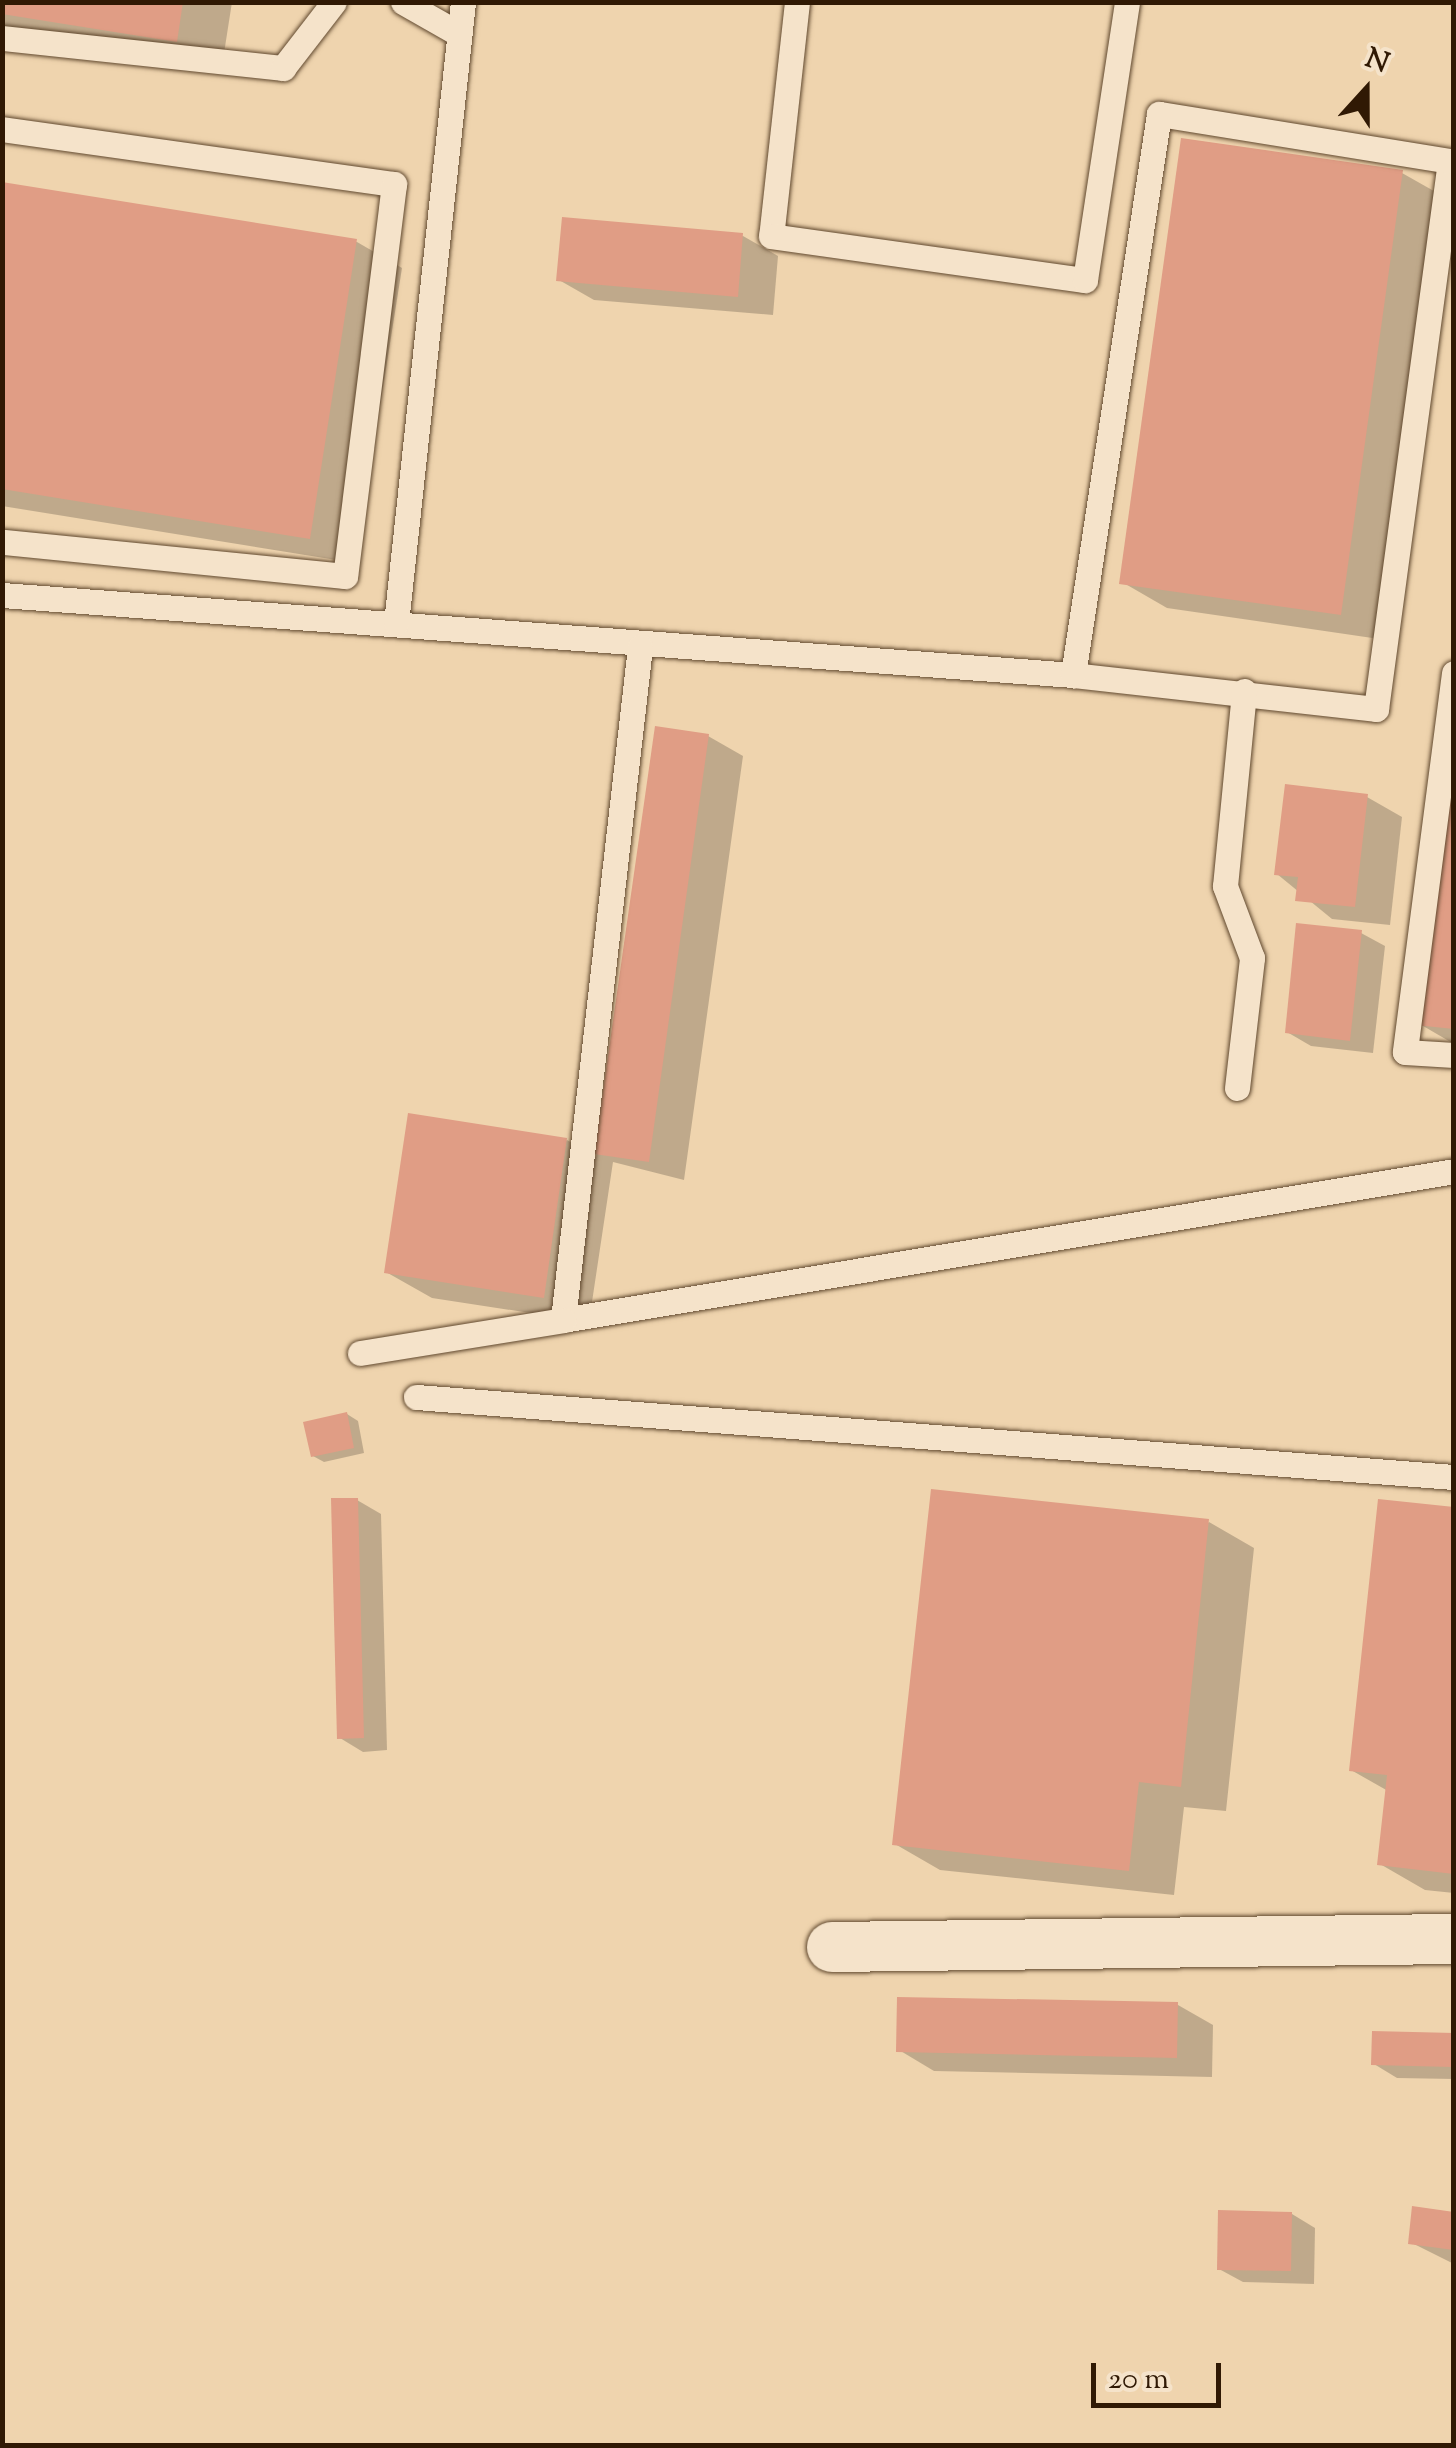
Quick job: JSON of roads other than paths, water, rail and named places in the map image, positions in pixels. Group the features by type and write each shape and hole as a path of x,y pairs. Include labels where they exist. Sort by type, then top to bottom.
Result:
{"street":[{"path":"832,1947 1454,1939"}],"lane":[{"path":"2,38 283,68 334,2"},
{"path":"403,2 460,34"},
{"path":"396,624 463,2"},
{"path":"797,2 771,236 1085,280 1127,2"},
{"path":"2,595 396,624 640,647 1073,675 1244,691 1376,709 1450,161 1159,114 1073,675"},
{"path":"2,130 394,184 345,576 2,542"},
{"path":"563,1320 640,647"},
{"path":"1454,673 1405,1052 1454,1055"},
{"path":"1236,1088 1252,958 1225,886 1244,691"},
{"path":"360,1352 1454,1171"},
{"path":"416,1397 1454,1476"}]}
